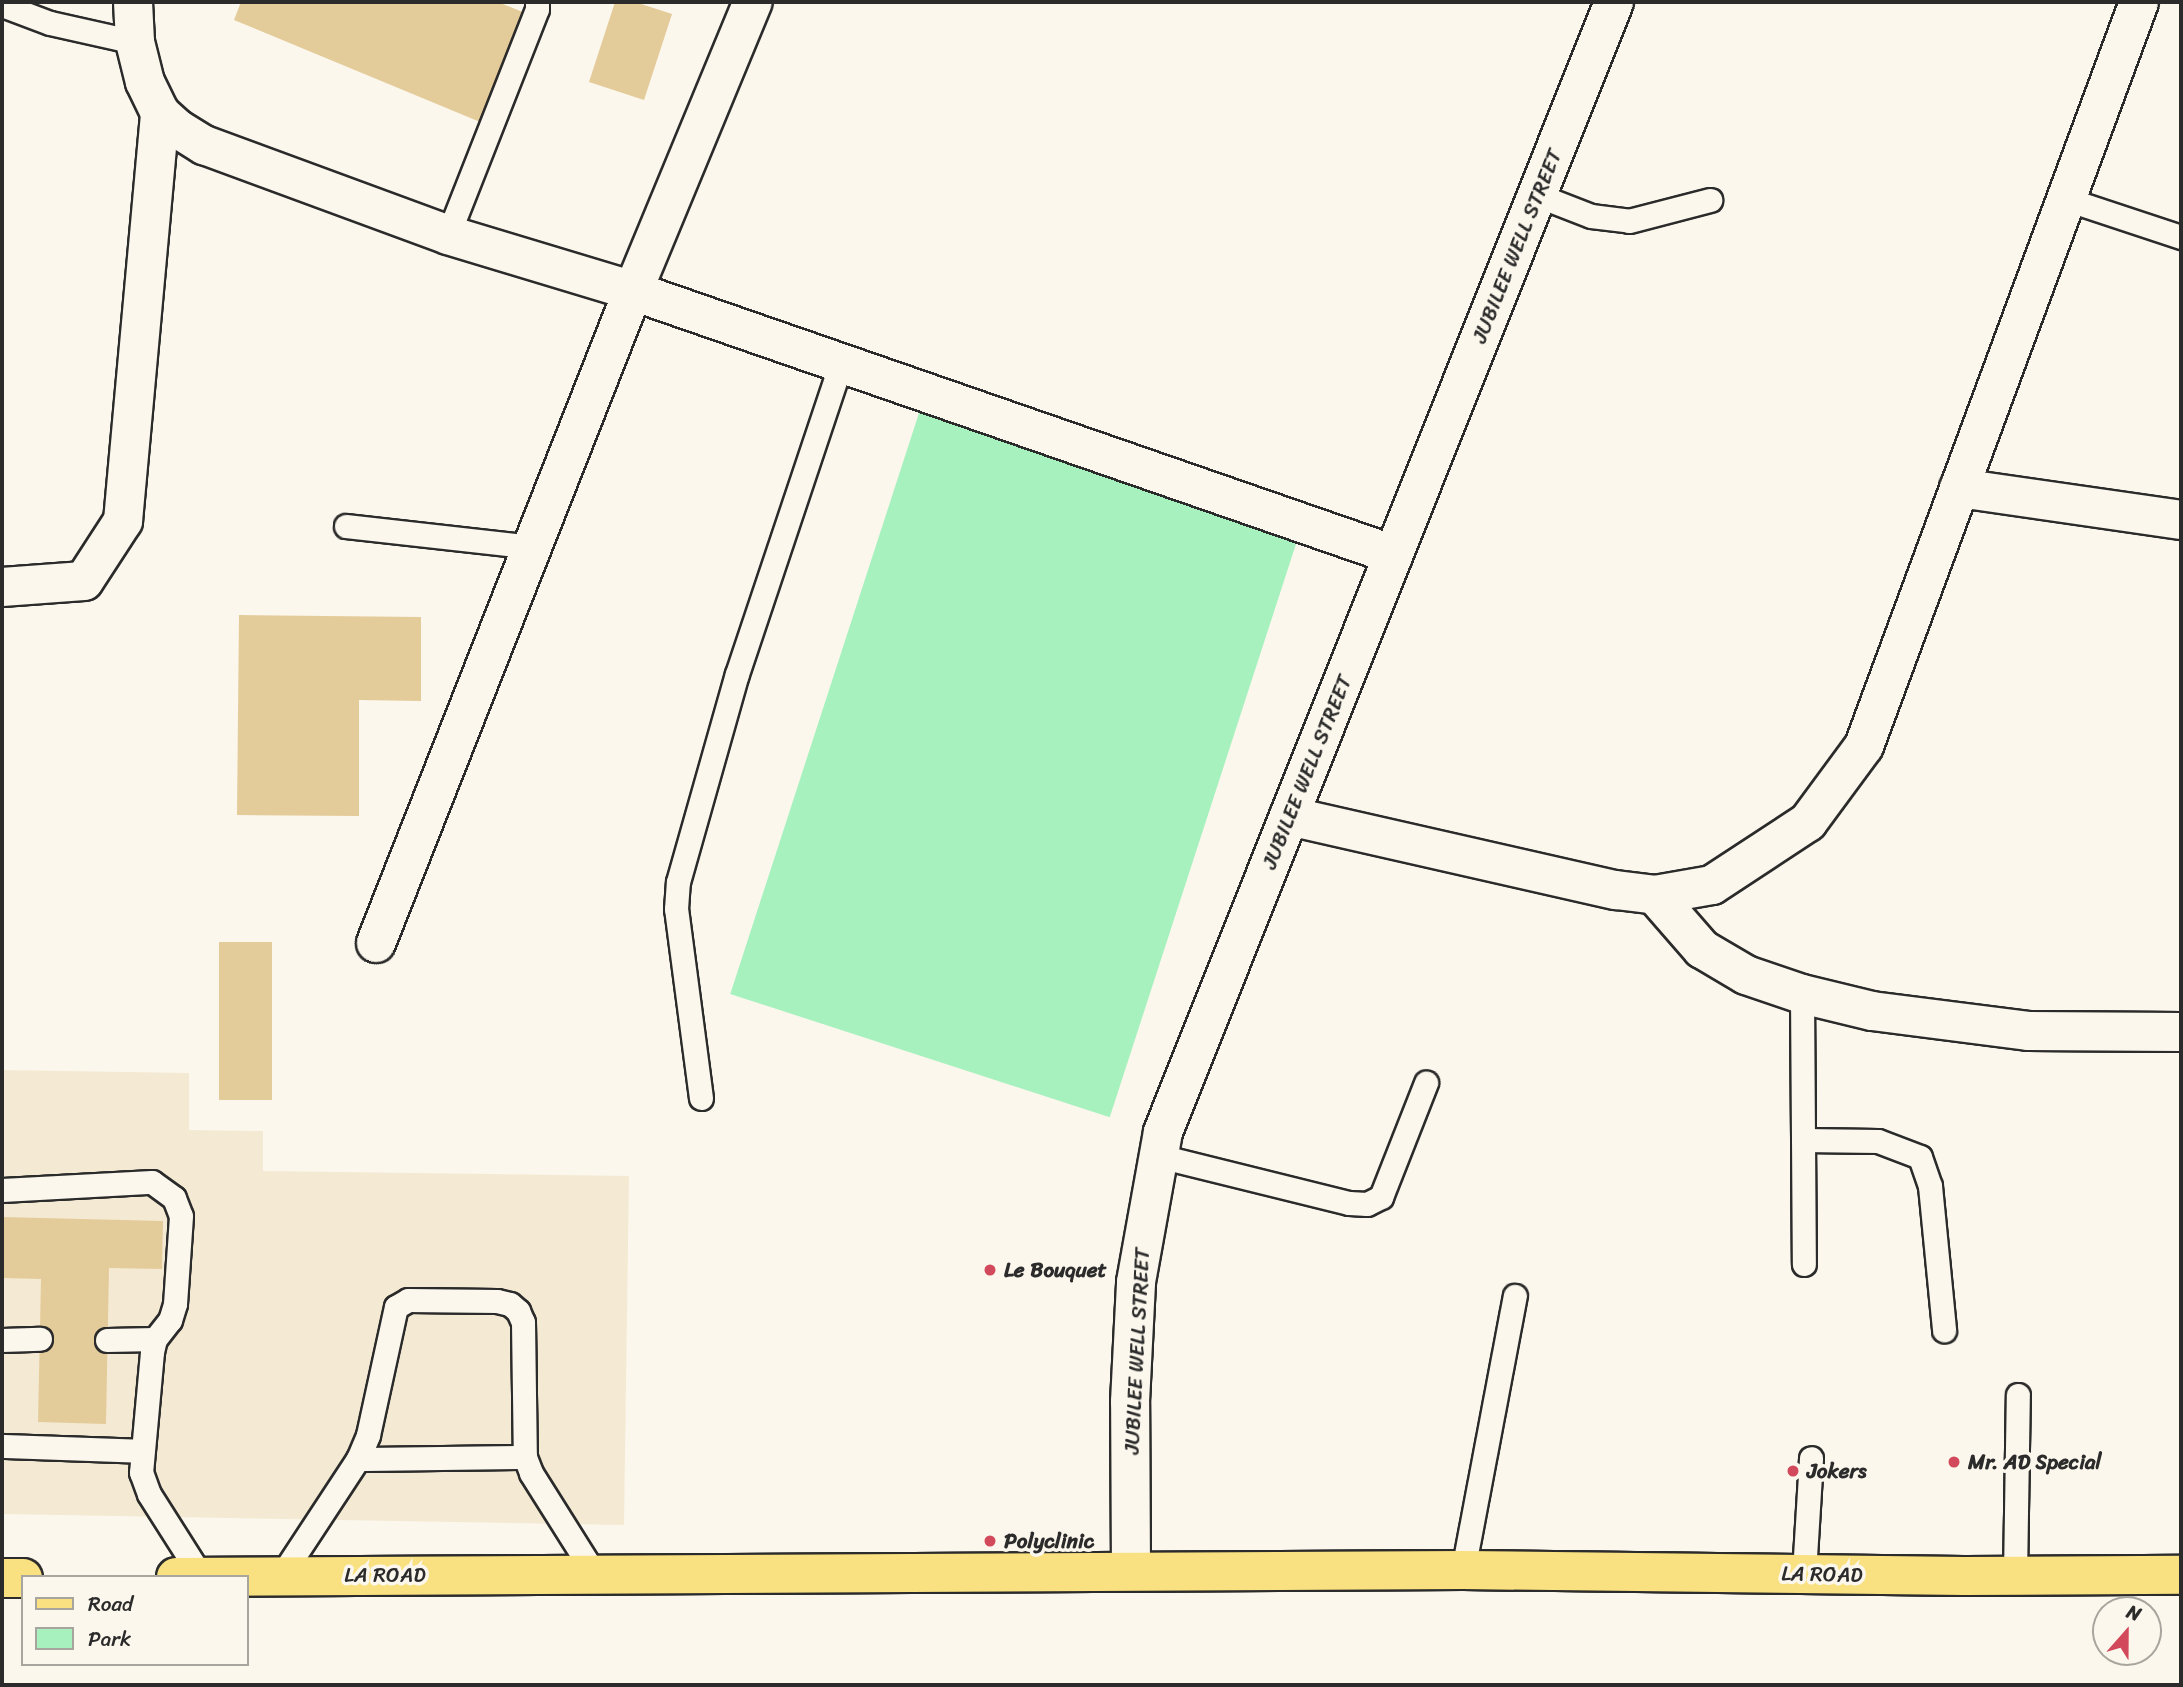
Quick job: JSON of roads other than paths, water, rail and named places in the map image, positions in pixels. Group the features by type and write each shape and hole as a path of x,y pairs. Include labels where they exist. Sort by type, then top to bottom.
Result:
{"main road":[{"name":"LA ROAD","path":"248,1576 1463,1570 2015,1576 2181,1575"},
{"path":"2,1578 21,1578"}],"street":[{"path":"133,2 135,42 145,82 160,113 178,129 204,145 448,235 633,291 1394,555"},
{"path":"376,943 633,291 753,2"},
{"name":"JUBILEE WELL STREET","path":"1131,1571 1130,1402 1136,1282 1163,1132 1614,2"},
{"path":"1289,816 1616,890 1655,895 1712,885 1808,821 1864,746 2139,2"},
{"path":"2,587 84,581 123,521 160,113"},
{"path":"1959,488 2181,520"},
{"path":"1655,895 1702,948 1746,975 1801,994 1872,1011 2028,1031 2181,1032"}],"lane":[{"path":"448,235 537,9 537,2"},
{"path":"2,5 50,23 135,42"},
{"path":"1537,195 1591,216 1629,221 1710,200"},
{"path":"2066,199 2181,237"},
{"path":"701,1098 676,909 678,882 737,674 841,363"},
{"path":"346,526 532,547"},
{"path":"1801,994 1804,1264"},
{"path":"1159,1156 1349,1203 1367,1204 1381,1197 1426,1083"},
{"path":"1803,1140 1878,1141 1920,1157 1930,1186 1944,1330"},
{"path":"2,1189 152,1182 174,1198 181,1216 175,1304 170,1320 155,1339 142,1451 143,1484 200,1575"},
{"path":"1463,1570 1515,1296"},
{"path":"281,1576 358,1459 368,1435 396,1307 408,1300 497,1301 510,1304 518,1311 523,1322 525,1457 531,1473 594,1573"},
{"path":"2,1340 40,1339"},
{"path":"107,1340 155,1339"},
{"path":"2015,1576 2018,1395"},
{"path":"2,1446 142,1451"},
{"path":"358,1459 525,1457"},
{"path":"1804,1573 1811,1458"}],"place":[{"name":"Le Bouquet","path":"990,1270"},
{"name":"Mr. AD Special","path":"1954,1462"},
{"name":"Jokers","path":"1793,1471"},
{"name":"Polyclinic","path":"990,1541"}]}
